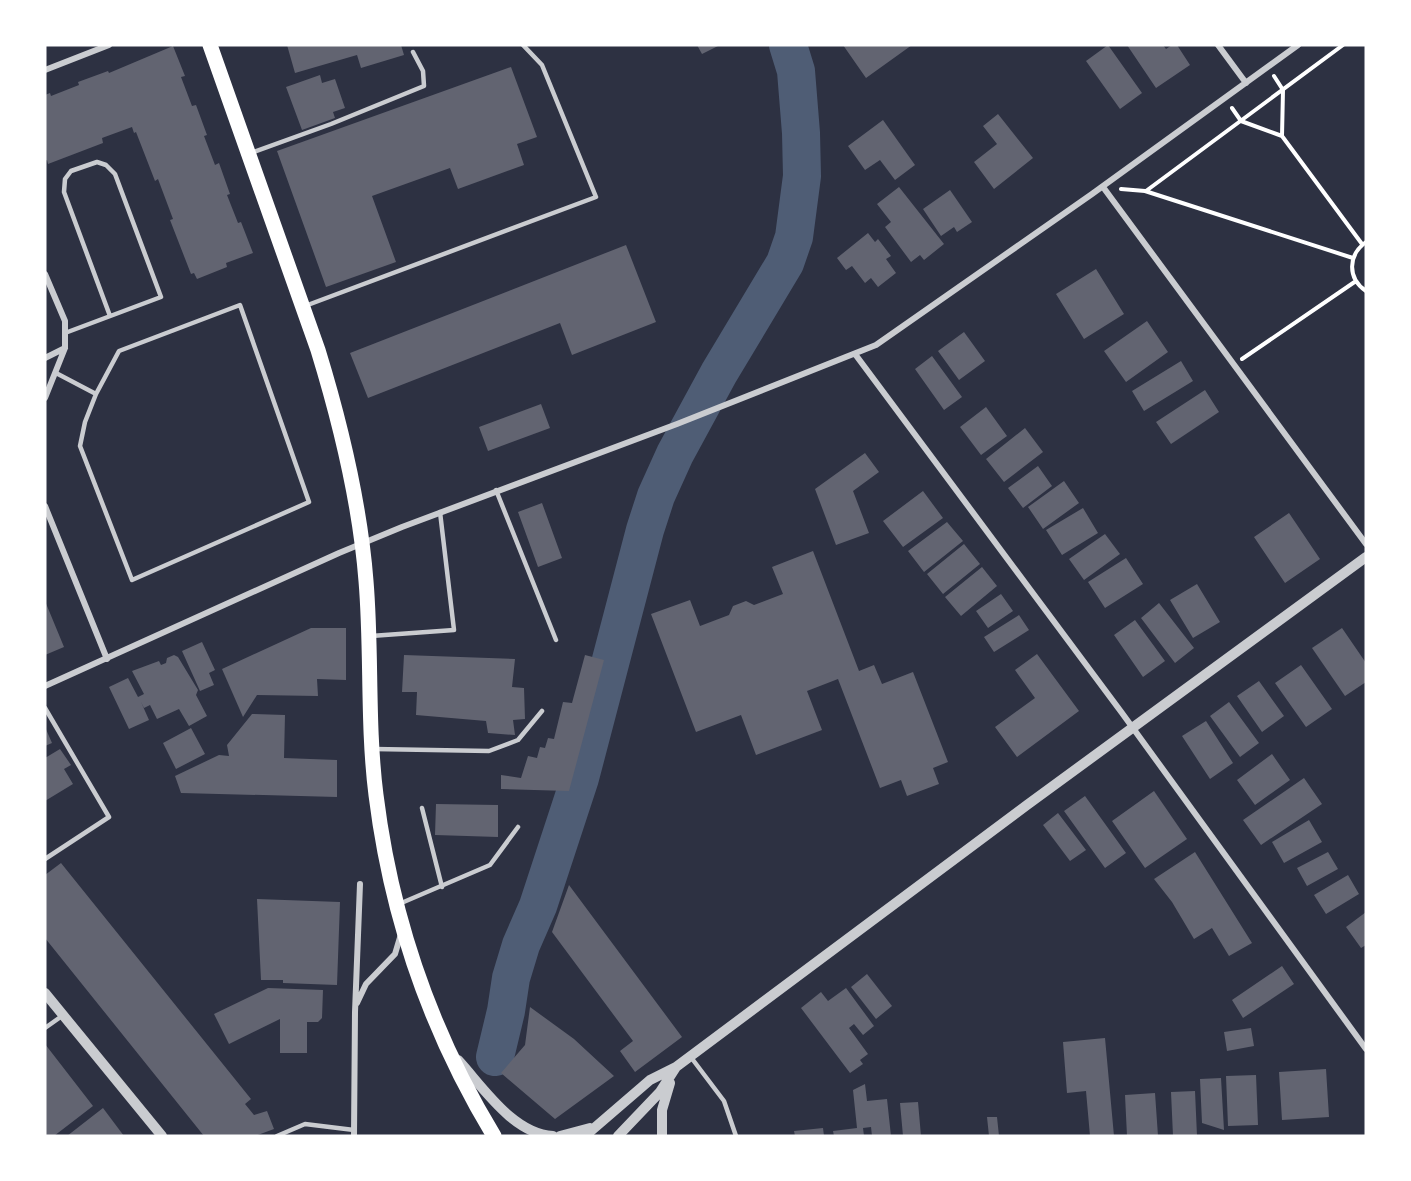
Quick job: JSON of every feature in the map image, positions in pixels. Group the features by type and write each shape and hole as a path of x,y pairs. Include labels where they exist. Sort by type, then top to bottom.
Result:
{"highway":[{"path":"210,45 303,307 339,421 348,461 362,543 369,636 372,749 381,831 396,905 419,978 448,1048 494,1136"}],"street":[{"path":"45,70 109,45"},
{"path":"1218,45 1246,83"},
{"path":"45,686 362,543 496,490 677,424 876,345 1103,187 1298,45"},
{"path":"1103,187 1366,544"},
{"path":"45,274 65,321 65,348 45,398"},
{"path":"45,357 65,348"},
{"path":"855,354 1133,728 1366,1049"},
{"path":"45,506 107,658"},
{"path":"585,1136 650,1080 676,1067 1366,556"},
{"path":"354,1133 355,1012 360,884"},
{"path":"355,1012 366,984 395,954 399,944 401,922"},
{"path":"45,993 162,1136"},
{"path":"448,1048 515,1121 535,1133 553,1136"},
{"path":"618,1136 660,1092 676,1067"},
{"path":"662,1136 664,1103 676,1067"},
{"path":"560,1136 584,1131 604,1120"}],"lane":[{"path":"303,307 596,197 542,65 523,45"},
{"path":"249,154 424,86 423,71 413,52"},
{"path":"65,333 161,297 115,174 106,165 97,162 71,171 65,178 64,192 110,316"},
{"path":"240,305 309,502 132,580 80,446 85,422 96,394 118,351 240,305"},
{"path":"56,373 96,394"},
{"path":"496,490 556,640"},
{"path":"369,636 454,630 440,512"},
{"path":"45,708 109,817 45,859"},
{"path":"372,749 489,751 518,740 542,711"},
{"path":"422,808 442,887"},
{"path":"396,905 490,865 518,827"},
{"path":"45,1028 63,1015"},
{"path":"690,1056 723,1101 736,1136"},
{"path":"277,1136 305,1124 354,1133"}],"path":[{"path":"1145,191 1343,45"},
{"path":"1282,136 1283,90"},
{"path":"1241,121 1282,136 1364,243 1353,258 1353,275 1356,282 1366,291"},
{"path":"1103,187 1145,191 1353,258"},
{"path":"1234,364 1356,282"}],"building":[{"path":"287,45 401,45 404,55 361,68 357,55 295,73"},
{"path":"697,45 720,45 702,54"},
{"path":"843,45 912,45 866,78"},
{"path":"1108,45 1142,93 1120,109 1086,61"},
{"path":"1127,45 1163,45 1166,49 1177,45 1190,65 1156,88"},
{"path":"173,46 185,76 181,77 192,106 196,105 215,165 219,163 230,194 227,195 253,253 226,263 227,267 197,279 194,273 191,274 170,220 173,219 158,179 155,181 132,127 102,138 103,143 48,164 47,160 45,161 45,95 50,93 51,96 79,85 78,82 108,71 109,73"},
{"path":"511,67 537,137 517,144 524,165 458,189 450,168 372,196 396,262 326,287 277,151"},
{"path":"320,75 322,83 335,79 345,108 333,112 335,118 302,130 286,87"},
{"path":"998,114 1033,158 994,189 974,162 997,144 983,126"},
{"path":"883,120 915,165 895,180 880,160 865,170 848,146"},
{"path":"899,187 944,244 924,260 920,255 911,262 885,227 891,222 877,204"},
{"path":"950,190 972,222 957,232 954,227 941,236 923,209"},
{"path":"868,233 875,242 878,239 891,256 886,259 896,273 878,287 871,278 865,283 852,266 846,270 837,258"},
{"path":"626,245 656,322 572,355 560,323 368,398 350,353"},
{"path":"1096,269 1124,314 1084,339 1056,294"},
{"path":"1147,321 1168,352 1126,382 1104,351"},
{"path":"964,332 985,361 959,380 938,351"},
{"path":"932,356 962,397 944,410 915,369"},
{"path":"1181,361 1193,381 1144,411 1132,391"},
{"path":"1205,390 1219,412 1171,444 1156,422"},
{"path":"541,404 550,428 488,451 479,427"},
{"path":"986,407 1007,436 981,455 960,427"},
{"path":"1025,428 1043,452 1004,482 986,459"},
{"path":"865,453 879,472 853,491 869,533 836,545 815,489"},
{"path":"1038,466 1052,486 1023,508 1008,488"},
{"path":"1064,481 1079,503 1043,529 1028,507"},
{"path":"923,491 943,518 903,547 883,521"},
{"path":"542,503 562,558 538,567 518,512"},
{"path":"1083,508 1098,533 1062,555 1046,530"},
{"path":"1289,513 1320,559 1285,583 1254,537"},
{"path":"947,522 963,541 924,572 908,551"},
{"path":"1105,534 1120,554 1084,580 1069,559"},
{"path":"964,544 980,564 943,594 927,574"},
{"path":"813,551 859,671 874,665 882,684 913,672 948,762 933,768 939,784 907,796 901,780 880,788 838,679 807,691 822,730 756,755 741,715 696,732 651,614 690,600 700,626 729,615 733,606 746,601 754,605 783,594 772,567"},
{"path":"1126,558 1143,584 1105,608 1088,582"},
{"path":"982,567 997,586 961,616 945,597"},
{"path":"1197,584 1220,622 1193,638 1170,600"},
{"path":"1001,594 1013,611 988,628 976,611"},
{"path":"45,601 64,647 45,655"},
{"path":"1159,603 1194,648 1175,663 1141,618"},
{"path":"1019,615 1029,630 994,652 984,637"},
{"path":"1135,620 1165,661 1143,677 1114,635"},
{"path":"311,628 346,628 346,680 317,679 318,696 257,695 243,717 222,669"},
{"path":"1342,628 1366,663 1366,682 1345,696 1312,648"},
{"path":"202,642 215,670 209,673 214,685 200,691 182,651"},
{"path":"1037,654 1079,711 1017,757 995,727 1035,698 1015,670"},
{"path":"174,655 178,657 198,690 196,695 207,716 189,726 179,709 157,719 150,705 144,708 141,702 149,720 129,729 109,687 128,678 138,697 144,694 132,671 159,661 161,665 166,663 167,658"},
{"path":"404,655 515,659 512,687 524,688 525,719 513,720 515,735 488,733 486,721 416,715 417,692 402,692"},
{"path":"585,655 604,660 569,791 501,789 501,775 521,778 528,756 537,758 540,747 545,748 548,738 554,739 563,702 572,703"},
{"path":"1301,665 1332,709 1306,727 1275,683"},
{"path":"1259,681 1284,716 1262,732 1237,696"},
{"path":"1229,702 1259,743 1240,757 1210,716"},
{"path":"252,714 285,715 284,758 337,760 337,797 181,793 175,776 219,755 229,756 227,745"},
{"path":"1206,721 1233,763 1210,779 1182,736"},
{"path":"45,727 52,743 45,746"},
{"path":"191,728 205,754 176,769 163,743"},
{"path":"60,749 71,765 64,769 73,784 45,801 45,758"},
{"path":"1272,754 1290,780 1255,805 1237,780"},
{"path":"1304,778 1322,804 1261,845 1243,820"},
{"path":"1154,791 1187,839 1145,868 1112,821"},
{"path":"1085,796 1126,853 1105,868 1064,811"},
{"path":"436,804 498,805 498,837 435,835"},
{"path":"1058,813 1086,850 1070,861 1043,825"},
{"path":"1309,820 1322,842 1284,863 1272,842"},
{"path":"1195,852 1252,943 1229,956 1212,928 1194,939 1172,902 1154,879"},
{"path":"1328,852 1338,869 1307,886 1297,868"},
{"path":"61,863 251,1099 245,1104 254,1115 267,1111 274,1129 255,1136 204,1136 45,938 45,875"},
{"path":"1348,875 1359,894 1326,914 1314,895"},
{"path":"569,885 682,1037 635,1072 620,1051 633,1041 552,932"},
{"path":"257,899 340,902 337,985 261,980"},
{"path":"1366,912 1366,945 1361,948 1346,927"},
{"path":"1282,966 1294,984 1243,1018 1232,1000"},
{"path":"867,974 892,1006 876,1019 851,987"},
{"path":"268,988 323,990 322,1018 318,1022 307,1022 307,1053 280,1053 280,1019 229,1044 214,1014"},
{"path":"846,988 874,1026 863,1035 854,1024 849,1028 868,1054 860,1060 863,1064 850,1073 801,1008 821,992 828,1001"},
{"path":"530,1007 574,1039 614,1076 555,1119 501,1073 525,1045"},
{"path":"1251,1028 1254,1046 1227,1051 1224,1032"},
{"path":"1105,1038 1114,1136 1090,1136 1086,1091 1067,1093 1063,1042"},
{"path":"45,1044 93,1106 54,1136 45,1136"},
{"path":"1326,1069 1329,1117 1282,1120 1279,1072"},
{"path":"1256,1075 1258,1125 1228,1126 1226,1076"},
{"path":"1221,1078 1224,1130 1202,1123 1200,1079"},
{"path":"865,1084 867,1101 887,1099 891,1136 872,1136 871,1127 863,1128 864,1136 834,1136 833,1131 857,1128 853,1090"},
{"path":"1195,1091 1197,1136 1173,1136 1171,1092"},
{"path":"1155,1093 1158,1136 1127,1136 1125,1095"},
{"path":"918,1102 921,1136 903,1136 900,1103"},
{"path":"103,1108 124,1136 67,1136"},
{"path":"987,1117 997,1117 999,1136 989,1136"},
{"path":"823,1128 824,1136 795,1136 794,1131"}],"waterway":[{"path":"495,1057 511,978 521,945 538,906 580,778 656,496 675,454 719,373 785,263 794,237 802,176 801,133 796,71 788,45"}]}
